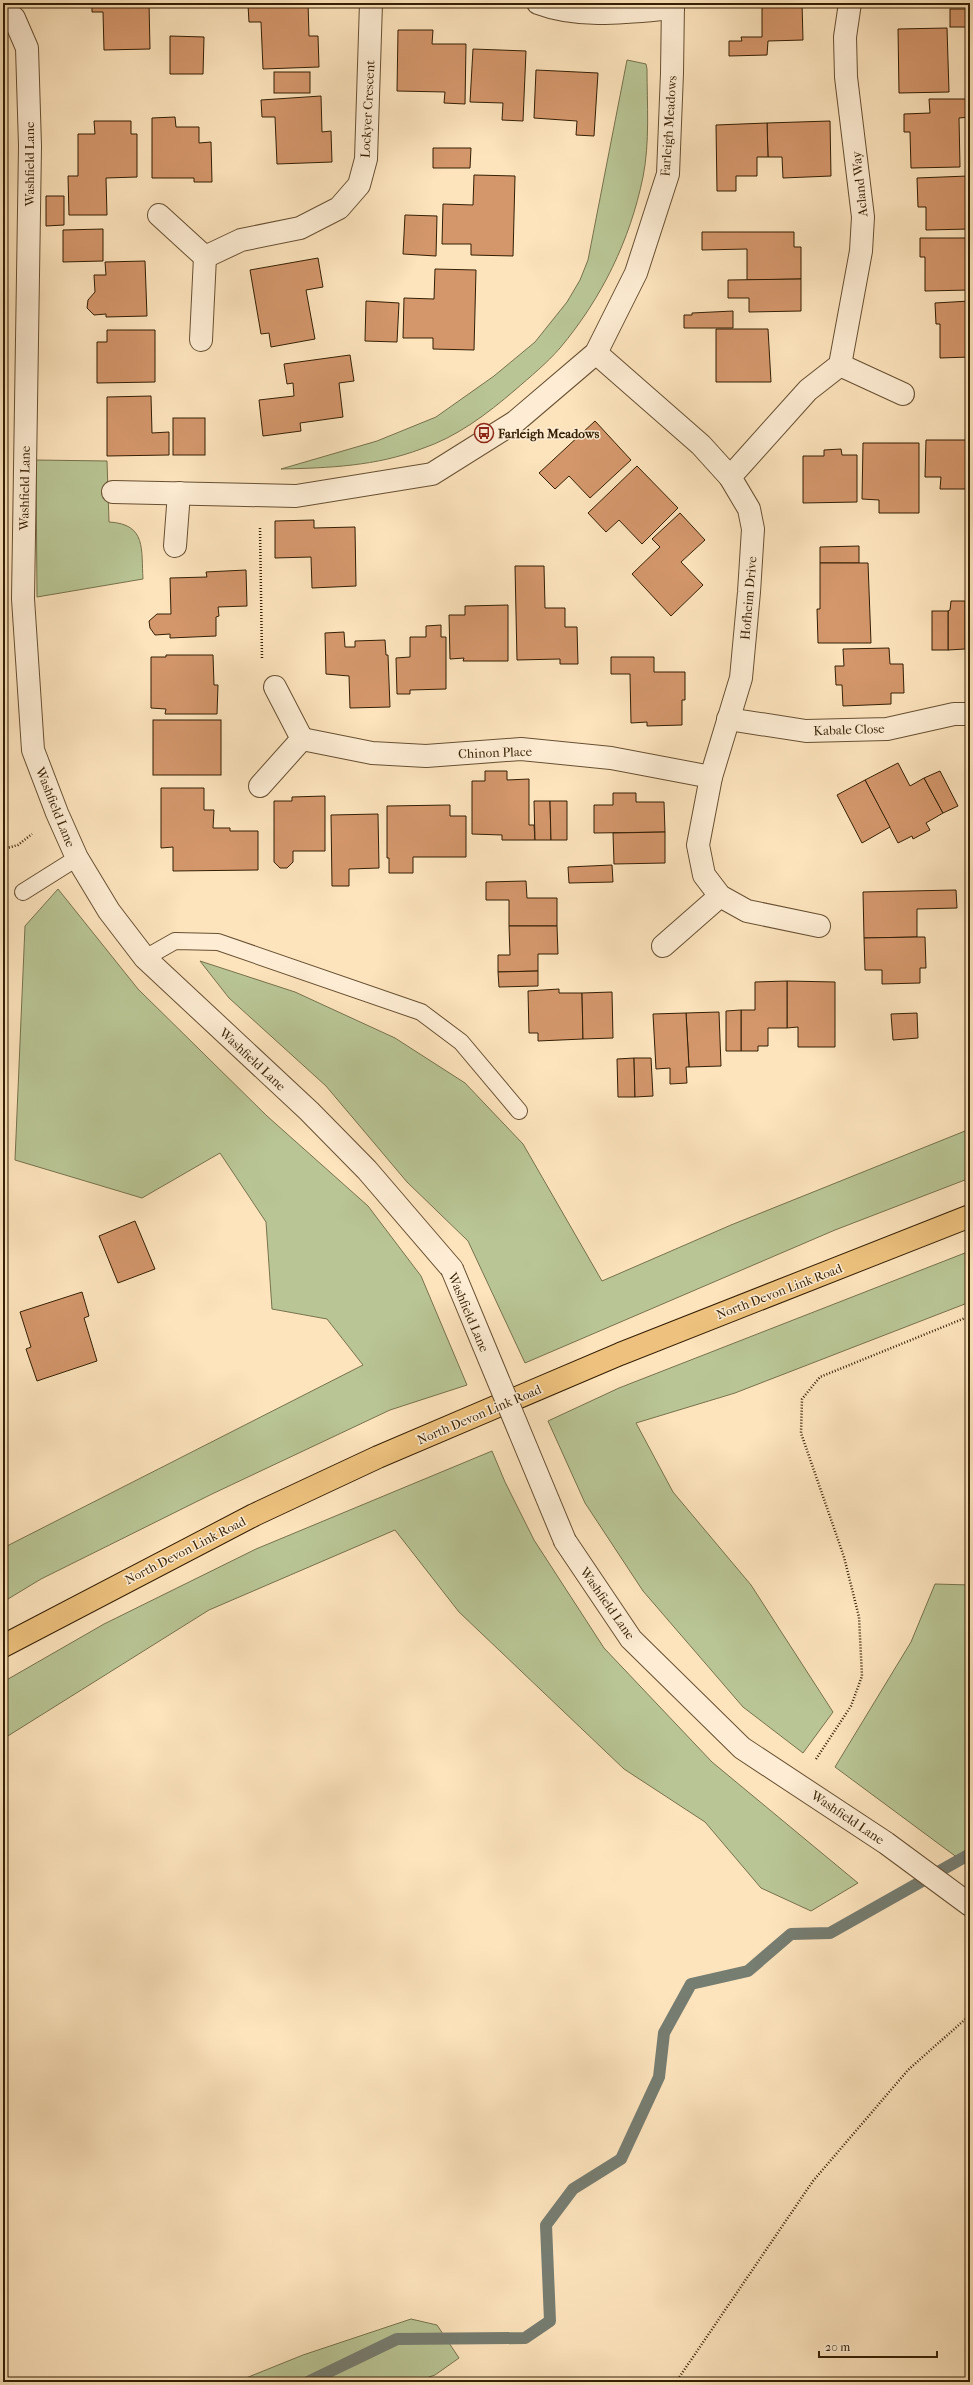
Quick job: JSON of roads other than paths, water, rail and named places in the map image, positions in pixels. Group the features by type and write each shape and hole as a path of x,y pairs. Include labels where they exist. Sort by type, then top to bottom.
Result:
{"highway":[{"name":"North Devon Link Road","path":"3,1646 254,1515 378,1457 620,1354 970,1216"}],"street":[{"name":"Lockyer Crescent","path":"205,257 241,240 300,228 339,208 359,185 366,159 371,3"},
{"path":"538,3 576,12 627,13 673,6"},
{"name":"Acland Way","path":"840,365 861,251 863,217 846,77 845,37 850,3"},
{"name":"Farleigh Meadows","path":"113,492 296,496 432,474 515,422 596,353 636,273 668,174 673,6"},
{"name":"Washfield Lane","path":"3,9 14,18 27,48 30,146 23,599 33,750 57,813 77,858 109,911 146,958 309,1111 367,1170 452,1269 565,1541 631,1638 742,1748 799,1784 886,1843 969,1904"},
{"path":"159,215 205,257 201,340"},
{"name":"Hofheim Drive","path":"596,353 701,445 730,477 749,509 753,529 741,678 711,777 698,845 704,875 720,896 747,911 819,926"},
{"path":"730,477 808,390 840,365 903,394"},
{"path":"175,546 179,493"},
{"path":"260,786 302,739 275,687"},
{"name":"Kabale Close","path":"728,719 806,731 887,729 954,714 970,714"},
{"name":"Chinon Place","path":"302,739 372,753 410,755 521,749 610,758 711,777"},
{"path":"663,946 720,896"}],"lane":[{"path":"23,892 77,858"},
{"path":"146,958 174,941 218,942 421,1012 461,1042 519,1111"}],"waterway":[{"path":"308,2382 397,2339 525,2338 550,2321 546,2225 573,2189 621,2159 659,2077 664,2033 691,1984 748,1971 791,1934 830,1933 970,1854"}],"place":[{"name":"Farleigh Meadows","path":"484,433"}]}
